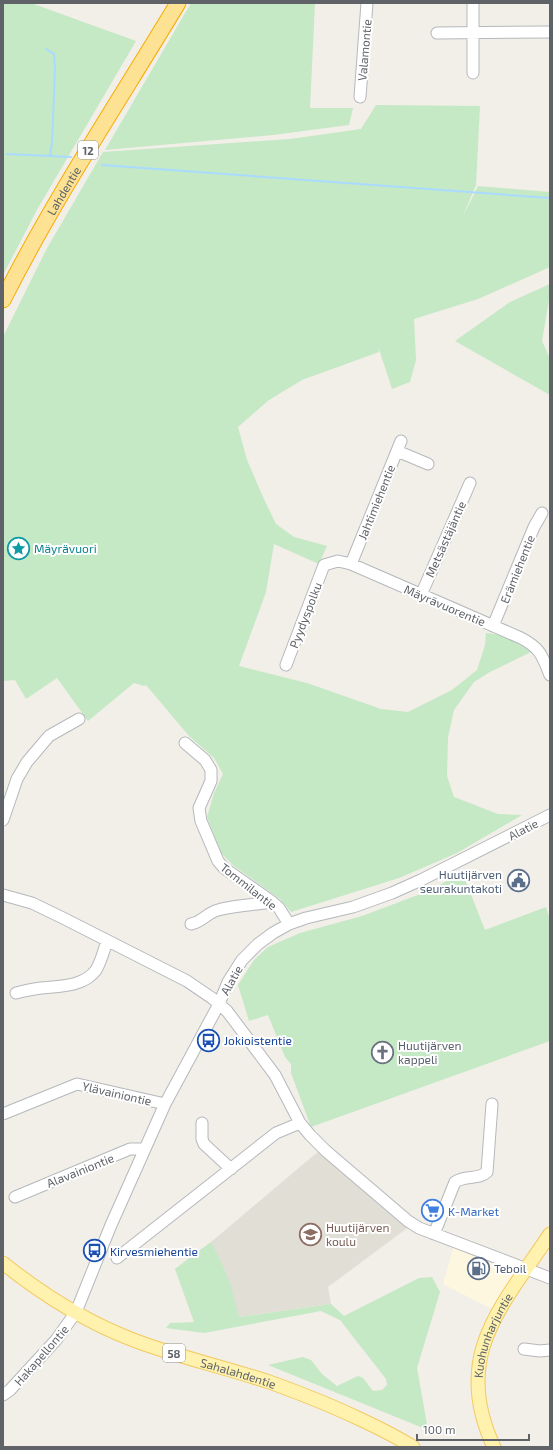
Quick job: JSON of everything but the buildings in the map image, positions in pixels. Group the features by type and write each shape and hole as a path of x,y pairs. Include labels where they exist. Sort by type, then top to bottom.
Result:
{"highway":[{"name":"Lahdentie","path":"3,300 18,270 71,178 178,3"}],"main road":[{"name":"Kuohunharjuntie","path":"494,1447 483,1418 477,1392 478,1362 485,1337 495,1316 525,1268 550,1234"},
{"name":"Sahalahdentie","path":"3,1263 31,1285 55,1301 106,1328 135,1341 275,1384 319,1401 380,1429 412,1447"}],"street":[{"name":"Valamontie","path":"360,98 367,3"},
{"path":"473,3 473,73"},
{"path":"437,33 550,32"},
{"name":"Jahtimiehentie","path":"351,564 401,440"},
{"path":"396,452 428,464"},
{"name":"Metsästäjäntie","path":"421,595 470,482"},
{"name":"Erämiehentie","path":"494,626 534,527 542,513"},
{"name":"Mäyrävuorentie","path":"324,565 338,561 351,564 521,638 536,647 542,656 550,675"},
{"name":"Pyydyspolku","path":"286,665 324,565"},
{"path":"3,820 17,779 27,762 49,736 79,719"},
{"name":"Tommilantie","path":"185,743 206,760 211,770 211,780 199,808 200,821 218,861 224,868 271,900 279,908 289,924"},
{"name":"Alatie","path":"76,1312 111,1225 165,1104 219,1004 228,982 242,960 258,944 289,924 306,918 354,907 392,893 550,815"},
{"path":"3,895 32,903 108,941 186,981 219,1004 227,1011 275,1075 300,1122 310,1135 326,1151 402,1216 419,1228 550,1278"},
{"path":"191,924 199,922 208,914 217,911 271,900"},
{"path":"16,993 39,988 61,987 74,984 85,979 95,971 108,941"},
{"name":"Ylävainiontie","path":"3,1114 77,1084 165,1104"},
{"path":"434,1234 456,1182 461,1179 482,1176 487,1172 492,1104"},
{"path":"202,1122 202,1140 204,1144 231,1169"},
{"path":"117,1258 276,1133 300,1122"},
{"name":"Alavainiontie","path":"15,1197 130,1149 146,1149"},
{"name":"Hakapellontie","path":"3,1395 10,1390 56,1340 76,1312"},
{"path":"524,1349 540,1351 550,1350"}],"shaded area":[{"name":"Huutijärven koulu","path":"320,1150 410,1226 328,1287 331,1304 210,1321 175,1269 211,1242"},
{"path":"456,1239 530,1270 500,1313 443,1284"}],"green space":[{"path":"3,3 31,3 136,41 38,208 3,275"},
{"path":"191,3 315,3 310,108 353,108 349,125 273,135 105,150"},
{"path":"376,105 480,106 476,185 462,218 478,186 550,192 550,267 478,299 414,319 416,360 410,382 392,389 378,346 379,352 302,380 269,400 238,427 247,460 276,524 294,537 327,546 319,564 274,544 266,592 239,666 307,683 381,709 408,712 452,690 477,670 485,645 486,633 498,635 515,642 531,652 490,672 474,682 454,710 448,737 447,776 454,797 498,814 522,815 457,853 399,878 291,912 280,899 234,866 221,853 207,817 214,793 223,774 214,758 189,736 146,685 144,686 134,683 88,721 57,678 26,699 15,680 3,681 3,337 46,250 103,152 290,139 361,129"},
{"path":"550,284 550,294 542,341 550,359 550,395 455,341 510,302"},
{"path":"462,872 485,930 546,907 550,920 550,1041 311,1127 291,1073 291,1064 285,1057 268,1015 249,1021 238,985 254,960 268,947 300,933 362,916 431,890"},
{"path":"211,1242 231,1286 239,1317 331,1304 344,1316 419,1278 432,1277 440,1292 417,1368 428,1430 268,1365 303,1357 311,1360 322,1374 337,1386 358,1376 363,1378 373,1391 382,1390 387,1385 386,1379 340,1320 321,1311 204,1333 166,1328 170,1323 194,1322 175,1269"}],"waterway":[{"path":"7,154 50,156 52,143 55,70 54,54 46,49"},
{"path":"50,156 71,157"},
{"path":"102,165 550,198"}],"place":[{"name":"Mäyrävuori","path":"19,548"},
{"name":"Huutijärven seurakuntakoti","path":"518,881"},
{"name":"Jokioistentie","path":"208,1040"},
{"name":"Huutijärven kappeli","path":"383,1052"},
{"name":"K-Market","path":"432,1211"},
{"name":"Huutijärven koulu","path":"310,1234"},
{"name":"Kirvesmiehentie","path":"94,1251"},
{"name":"Teboil","path":"479,1268"}]}
